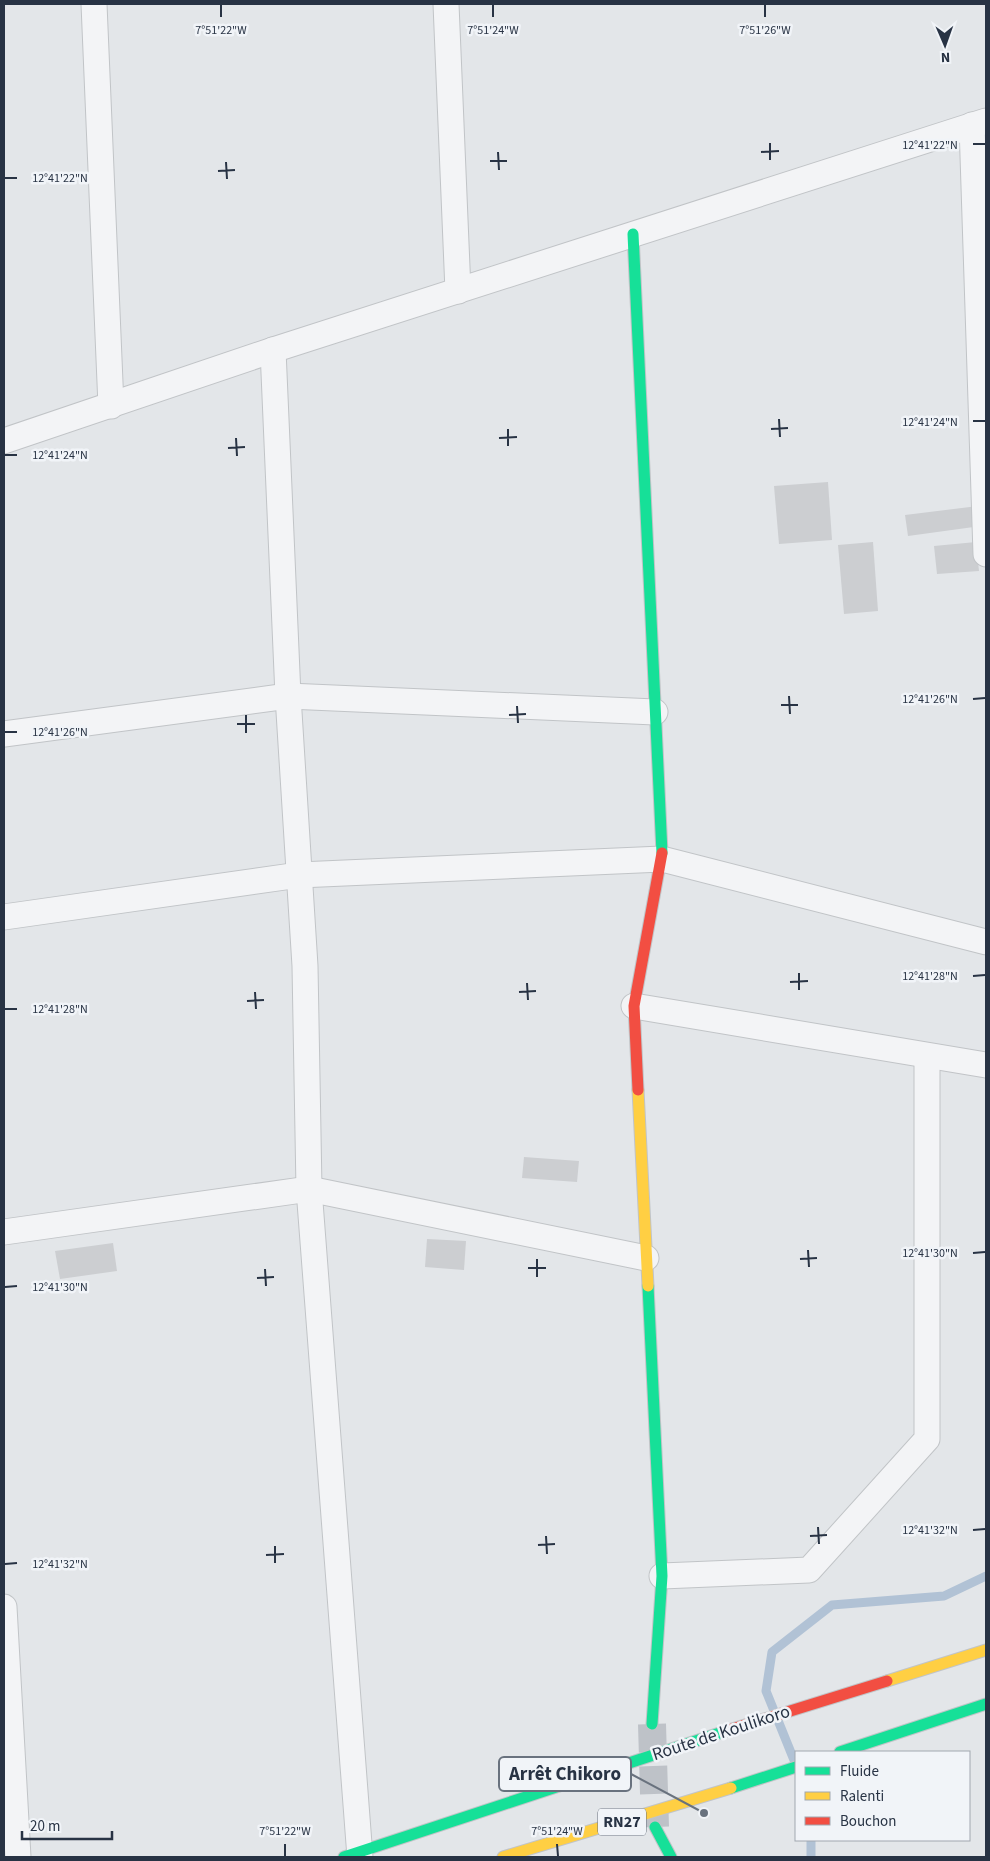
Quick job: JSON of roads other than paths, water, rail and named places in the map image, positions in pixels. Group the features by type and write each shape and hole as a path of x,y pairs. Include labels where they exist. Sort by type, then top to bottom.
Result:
{"street":[{"path":"94,4 111,406"},
{"path":"446,4 458,291"},
{"path":"4,441 273,350 979,123 986,554"},
{"path":"633,234 662,859 634,1006 662,1576 652,1724"},
{"path":"273,350 288,696 305,966 309,1189 354,1855"},
{"path":"4,734 288,696 655,712"},
{"path":"4,917 299,875 662,859 986,942"},
{"path":"634,1006 986,1066"},
{"path":"662,1576 809,1570 927,1439 927,1056"},
{"path":"4,1232 309,1189 646,1258"},
{"path":"4,1607 18,1857"},
{"name":"Route de Koulikoro","path":"354,1855 818,1701 986,1650"},
{"path":"843,1751 986,1704"},
{"name":"RN27","path":"503,1857 740,1785 795,1766"},
{"path":"655,1827 671,1857"}],"waterway":[{"path":"795,1763 766,1691 772,1652 832,1605 944,1596 986,1576"},
{"path":"811,1841 811,1857"}],"tunnel":[{"path":"652,1724 655,1827"}],"place":[{"name":"Arrêt Chikoro","path":"704,1813"}]}
